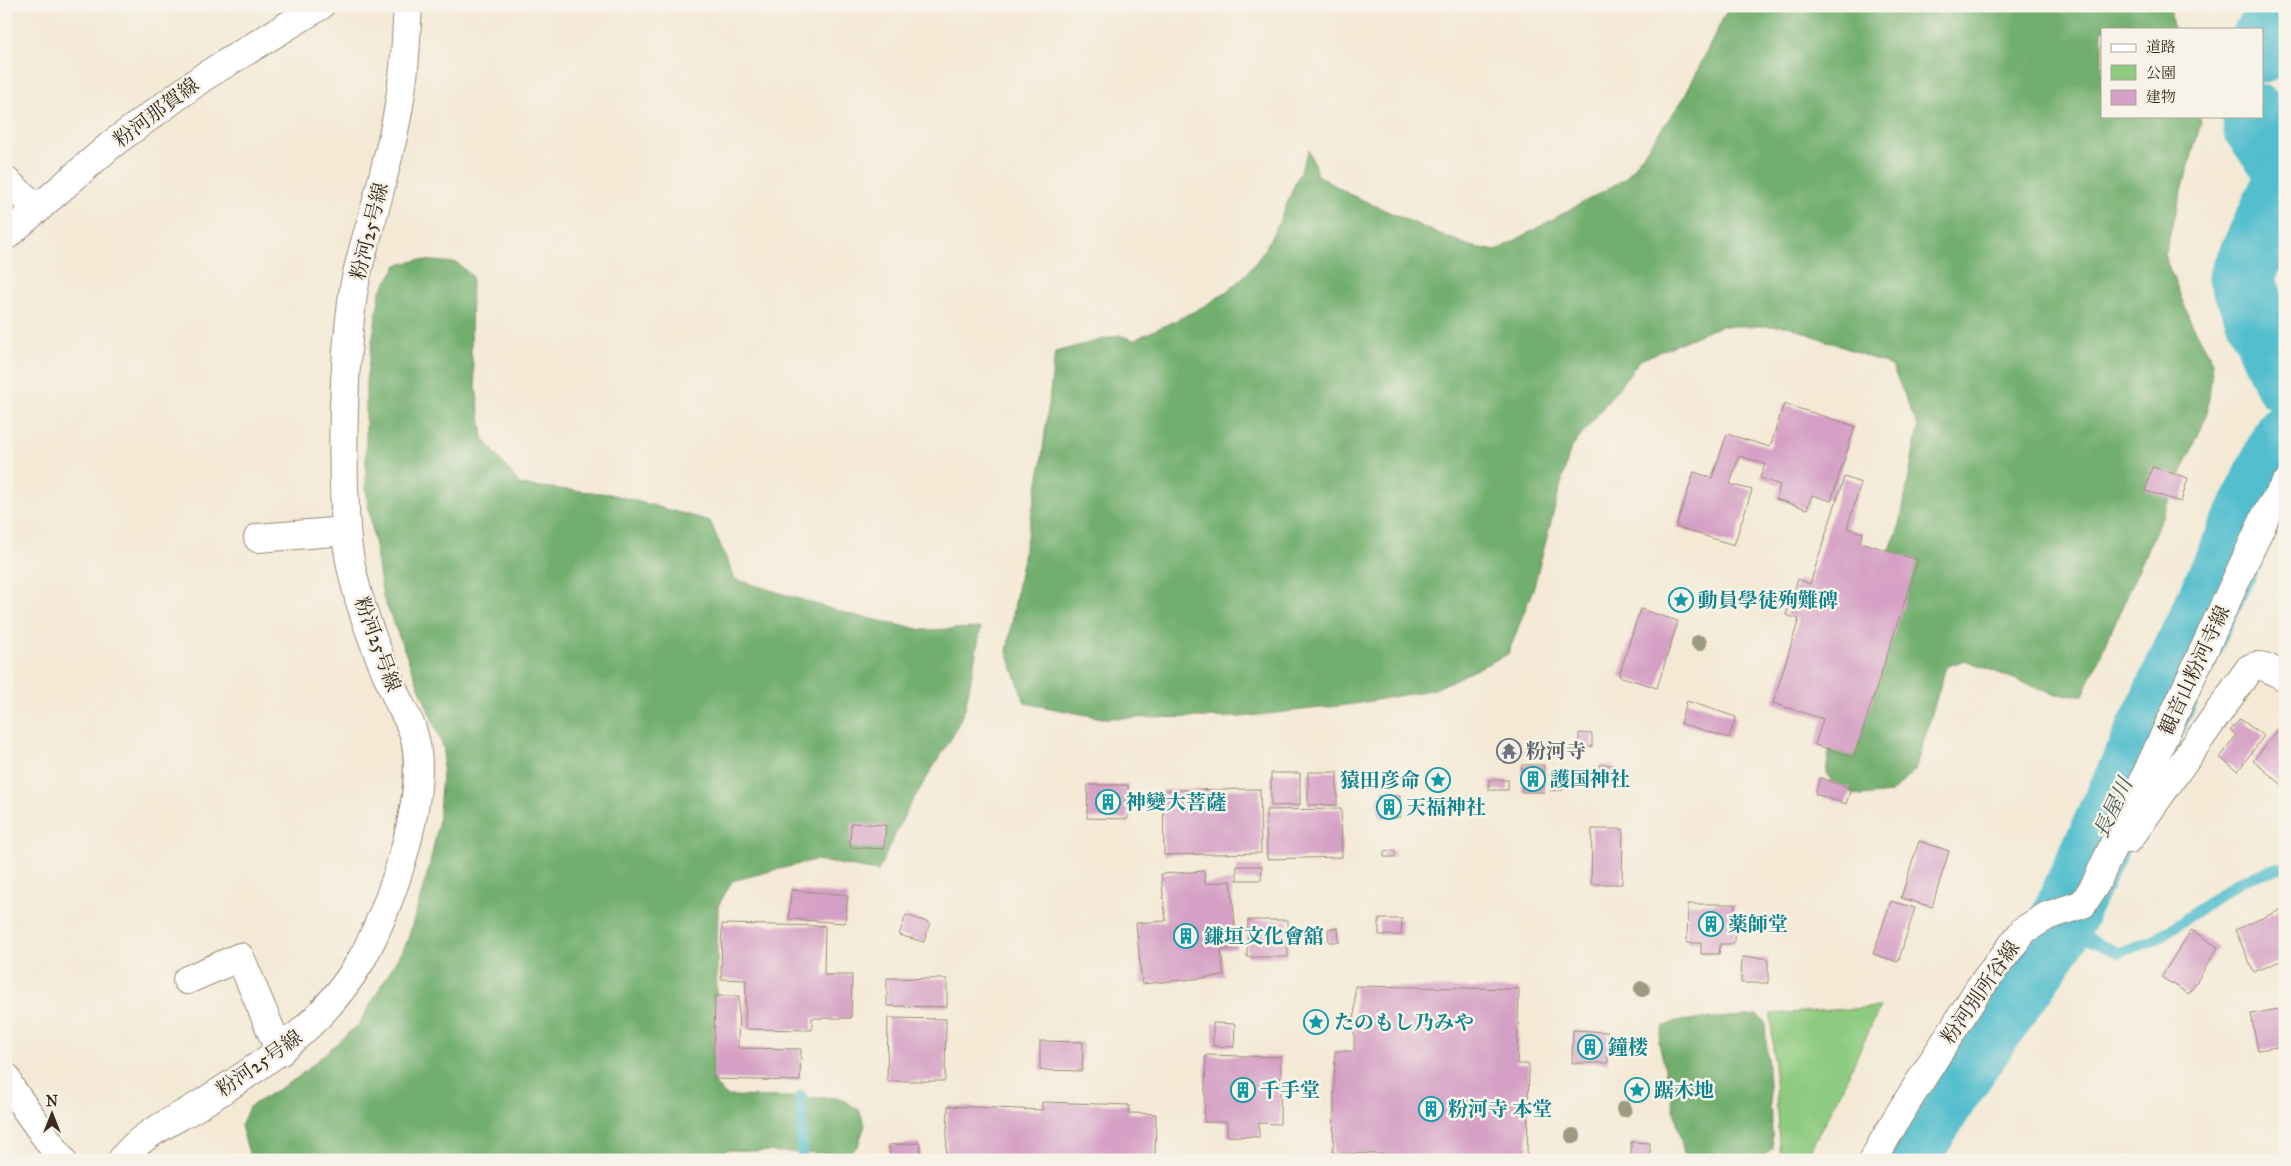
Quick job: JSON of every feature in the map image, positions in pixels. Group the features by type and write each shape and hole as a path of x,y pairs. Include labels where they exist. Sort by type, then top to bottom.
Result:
{"street":[{"name":"粉河那賀線","path":"6,236 112,144 205,76 320,6"},
{"name":"粉河25号線","path":"122,1160 127,1152 154,1133 280,1052 314,1022 340,992 360,961 384,911 400,868 415,809 418,753 413,731 374,642 356,582 346,531 344,394 354,290 379,193 402,86 408,6"},
{"path":"6,181 38,208"},
{"name":"観音山粉河寺線","path":"2107,858 2268,511 2285,485"},
{"path":"258,538 346,531"},
{"name":"粉河別所谷線","path":"1872,1160 1980,987 2024,930 2047,916 2083,904 2096,883 2107,858 2132,836 2249,669 2261,666 2285,677"},
{"path":"187,980 240,957 280,1052"},
{"path":"6,1077 10,1087 62,1160"}],"green space":[{"path":"1729,6 2170,6 2173,28 2101,28 2101,118 2200,118 2201,122 2164,255 2190,320 2213,362 2207,415 2083,695 2053,694 1965,660 1946,667 1915,770 1891,793 1861,796 1838,790 1826,773 1832,730 1859,624 1900,525 1918,427 1892,366 1788,326 1720,326 1640,360 1570,450 1534,586 1508,654 1435,689 1355,704 1241,717 1102,718 1025,703 1007,652 1019,578 1041,466 1055,352 1119,335 1134,340 1190,314 1229,289 1253,266 1263,251 1281,218 1309,150 1318,175 1349,194 1470,246 1496,251 1625,179 1684,98"},
{"path":"419,260 457,263 472,276 471,351 483,438 520,485 610,494 710,521 735,579 848,614 923,630 981,628 965,709 952,737 908,808 878,871 815,860 732,881 718,906 715,1084 727,1096 840,1098 859,1110 865,1125 858,1146 848,1154 726,1150 714,1160 251,1160 241,1126 249,1107 297,1078 359,1024 407,942 429,868 438,825 444,749 383,597 366,490 366,381 380,292 397,265"},
{"path":"1880,1007 1840,1093 1805,1160 1780,1160 1771,1014"},
{"path":"1758,1015 1765,1023 1773,1148 1763,1156 1695,1160 1684,1154 1659,1042 1663,1027 1676,1021"}],"building":[{"path":"1784,404 1855,426 1831,501 1812,495 1807,509 1776,499 1780,485 1760,478 1765,464 1739,456 1730,484 1752,490 1734,545 1676,527 1694,472 1712,478 1727,434 1770,447"},
{"path":"2152,467 2188,478 2181,502 2145,491"},
{"path":"1844,477 1861,483 1847,528 1863,533 1860,542 1918,560 1854,757 1815,745 1823,719 1773,703 1799,619 1786,615 1798,579 1810,584"},
{"path":"1640,609 1678,621 1657,688 1619,676"},
{"path":"1687,701 1736,717 1729,738 1680,723"},
{"path":"2240,719 2264,736 2238,771 2220,758 2236,735 2230,731"},
{"path":"2283,723 2285,725 2285,787 2253,761"},
{"path":"1579,733 1592,734 1592,747 1579,747"},
{"name":"護国神社","path":"1522,765 1544,765 1544,792 1522,792"},
{"path":"1600,765 1613,765 1612,779 1600,779"},
{"path":"1308,772 1337,772 1337,805 1308,805"},
{"path":"1271,773 1300,773 1300,805 1271,806"},
{"path":"1550,773 1564,773 1563,790 1550,790"},
{"path":"1820,778 1851,788 1846,804 1815,794"},
{"path":"1489,780 1508,780 1508,790 1489,790"},
{"name":"神變大菩薩","path":"1088,785 1128,785 1128,819 1087,818"},
{"path":"1260,789 1261,853 1164,855 1163,790"},
{"name":"天福神社","path":"1378,796 1400,796 1400,817 1378,818"},
{"path":"1341,809 1342,857 1267,859 1266,810"},
{"path":"851,823 886,825 884,849 850,847"},
{"path":"1592,829 1623,829 1622,884 1591,884"},
{"path":"1919,841 1949,851 1932,907 1901,898"},
{"path":"1395,850 1395,857 1384,857 1384,851"},
{"path":"1237,866 1262,866 1261,880 1237,880"},
{"name":"鎌垣文化會舘","path":"1204,871 1205,884 1231,881 1237,948 1221,950 1224,976 1142,984 1136,923 1166,921 1161,874"},
{"path":"791,890 848,895 845,923 789,919"},
{"path":"1891,901 1915,908 1898,962 1873,954"},
{"name":"薬師堂","path":"1688,904 1735,904 1734,944 1720,944 1719,954 1701,954 1701,943 1687,943"},
{"path":"2285,908 2285,959 2254,972 2235,930"},
{"path":"906,915 930,923 924,942 899,935"},
{"path":"1379,919 1402,919 1401,935 1379,935"},
{"path":"1248,920 1288,920 1288,957 1247,957"},
{"path":"722,924 825,926 824,975 852,975 851,1018 812,1018 812,1030 745,1029 746,980 721,979"},
{"path":"1338,928 1339,942 1329,942 1328,929"},
{"path":"2191,930 2218,947 2189,994 2161,977"},
{"path":"1742,957 1768,958 1768,983 1741,983"},
{"path":"887,978 947,979 947,1007 887,1006"},
{"name":"粉河寺 本堂","path":"1355,986 1519,989 1517,1064 1529,1064 1527,1157 1474,1156 1474,1160 1383,1160 1383,1154 1333,1153 1335,1051 1354,1051"},
{"path":"715,996 739,996 738,1048 801,1049 800,1081 713,1079"},
{"path":"2285,1008 2285,1046 2258,1050 2251,1014"},
{"path":"888,1018 946,1019 945,1081 887,1081"},
{"path":"1213,1023 1235,1024 1234,1047 1213,1046"},
{"name":"鐘楼","path":"1573,1030 1608,1032 1608,1063 1572,1063"},
{"path":"1040,1041 1083,1042 1082,1071 1040,1070"},
{"name":"千手堂","path":"1206,1055 1281,1057 1280,1124 1259,1123 1259,1137 1227,1136 1227,1122 1204,1122"},
{"path":"1042,1102 1129,1105 1129,1113 1156,1114 1155,1160 946,1160 948,1106 1042,1110"},
{"path":"1631,1142 1650,1143 1650,1160 1631,1160"},
{"path":"920,1143 921,1160 890,1160 889,1145"}],"waterway":[{"name":"長屋川","path":"2264,41 2265,36 2285,9"},
{"name":"長屋川","path":"2255,118 2255,126 2285,166"},
{"name":"長屋川","path":"2285,184 2241,278 2285,380"},
{"name":"長屋川","path":"1905,1160 1949,1089 2055,935 2285,436"},
{"path":"2055,935 2082,937 2119,953 2157,939 2240,881 2285,866"},
{"path":"801,1096 802,1160"}],"place":[{"name":"動員學徒殉難碑","path":"1681,600"},
{"name":"粉河寺","path":"1509,751"},
{"name":"護国神社","path":"1533,779"},
{"name":"猿田彦命","path":"1438,780"},
{"name":"神變大菩薩","path":"1108,802"},
{"name":"天福神社","path":"1389,807"},
{"name":"薬師堂","path":"1711,924"},
{"name":"鎌垣文化會舘","path":"1186,936"},
{"name":"たのもし乃みや","path":"1316,1022"},
{"name":"鐘楼","path":"1590,1047"},
{"name":"千手堂","path":"1243,1090"},
{"name":"踞木地","path":"1637,1090"},
{"name":"粉河寺 本堂","path":"1431,1109"}]}
